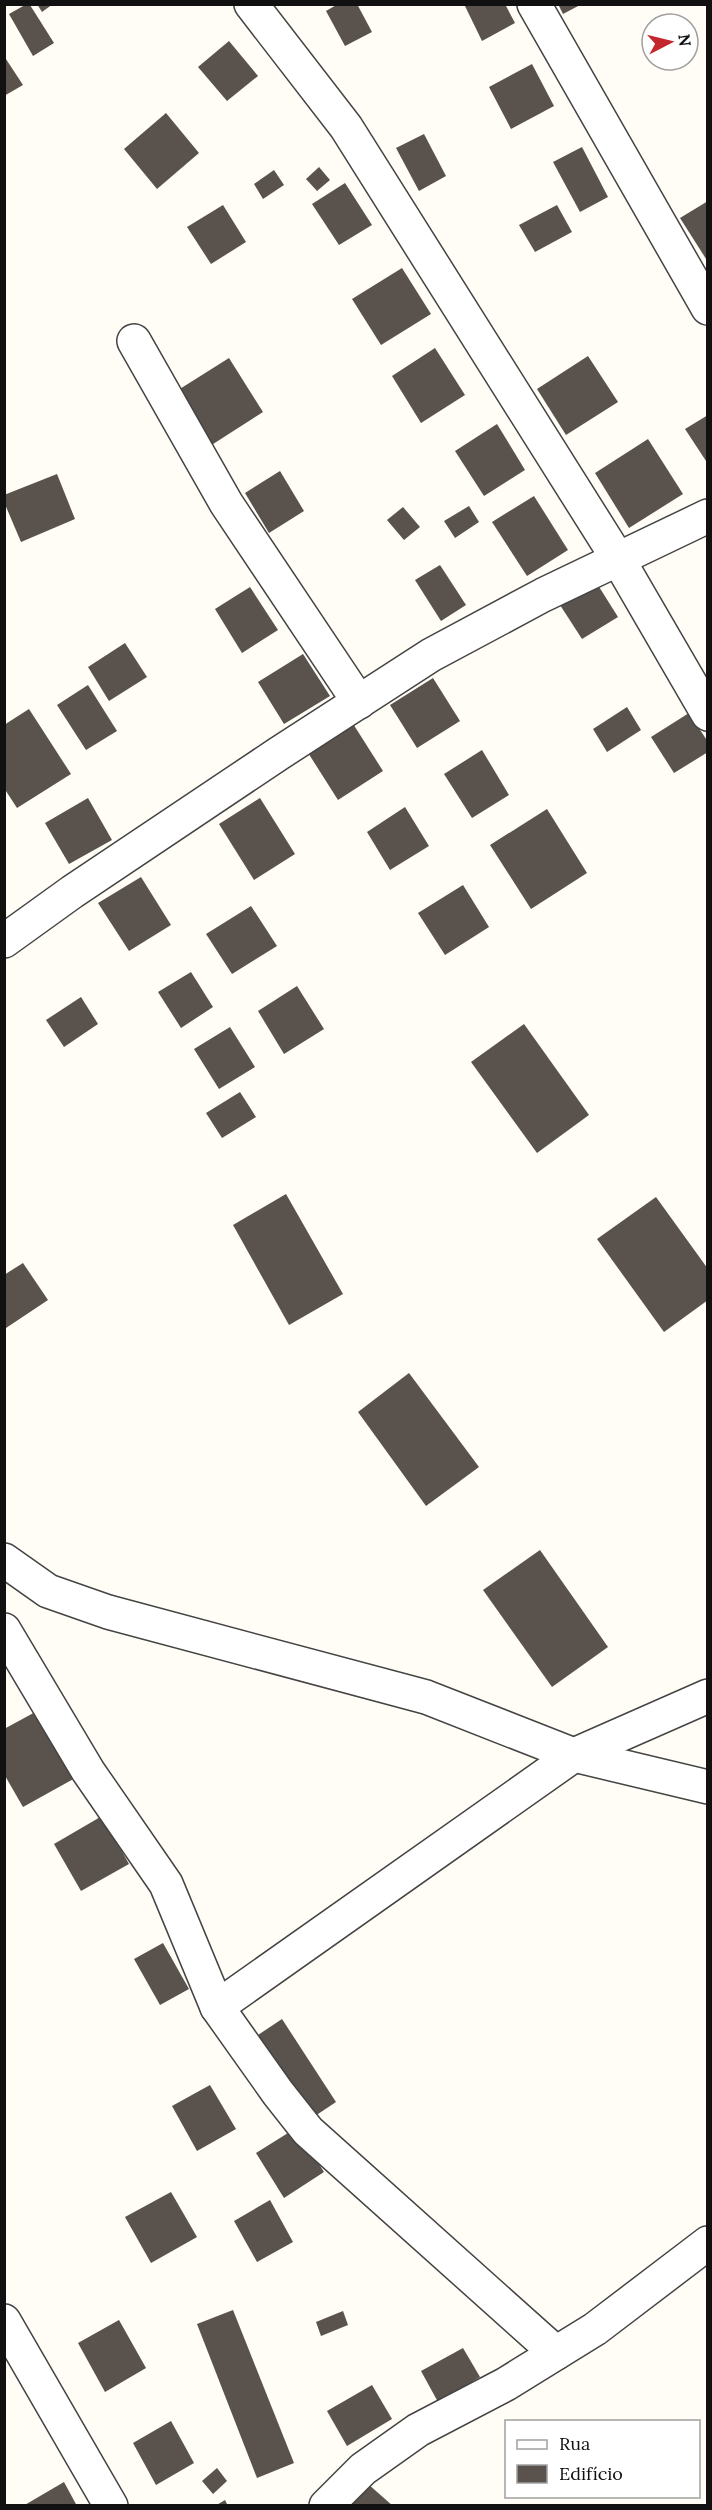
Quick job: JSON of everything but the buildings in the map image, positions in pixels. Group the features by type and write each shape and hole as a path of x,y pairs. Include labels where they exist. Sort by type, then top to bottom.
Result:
{"street":[{"path":"251,4 346,127 618,559 708,714"},
{"path":"534,4 708,308"},
{"path":"134,341 226,503 358,702"},
{"path":"4,941 219,793 431,656 543,595 708,516"},
{"path":"4,1560 48,1591 108,1612 426,1697 574,1755 708,1787"},
{"path":"4,1630 88,1771 166,1884 217,2007 278,2093 308,2131 556,2353"},
{"path":"217,2007 574,1755 708,1696"},
{"path":"326,2505 363,2469 418,2430 506,2384 594,2329 708,2243"},
{"path":"4,2321 111,2505"}]}
